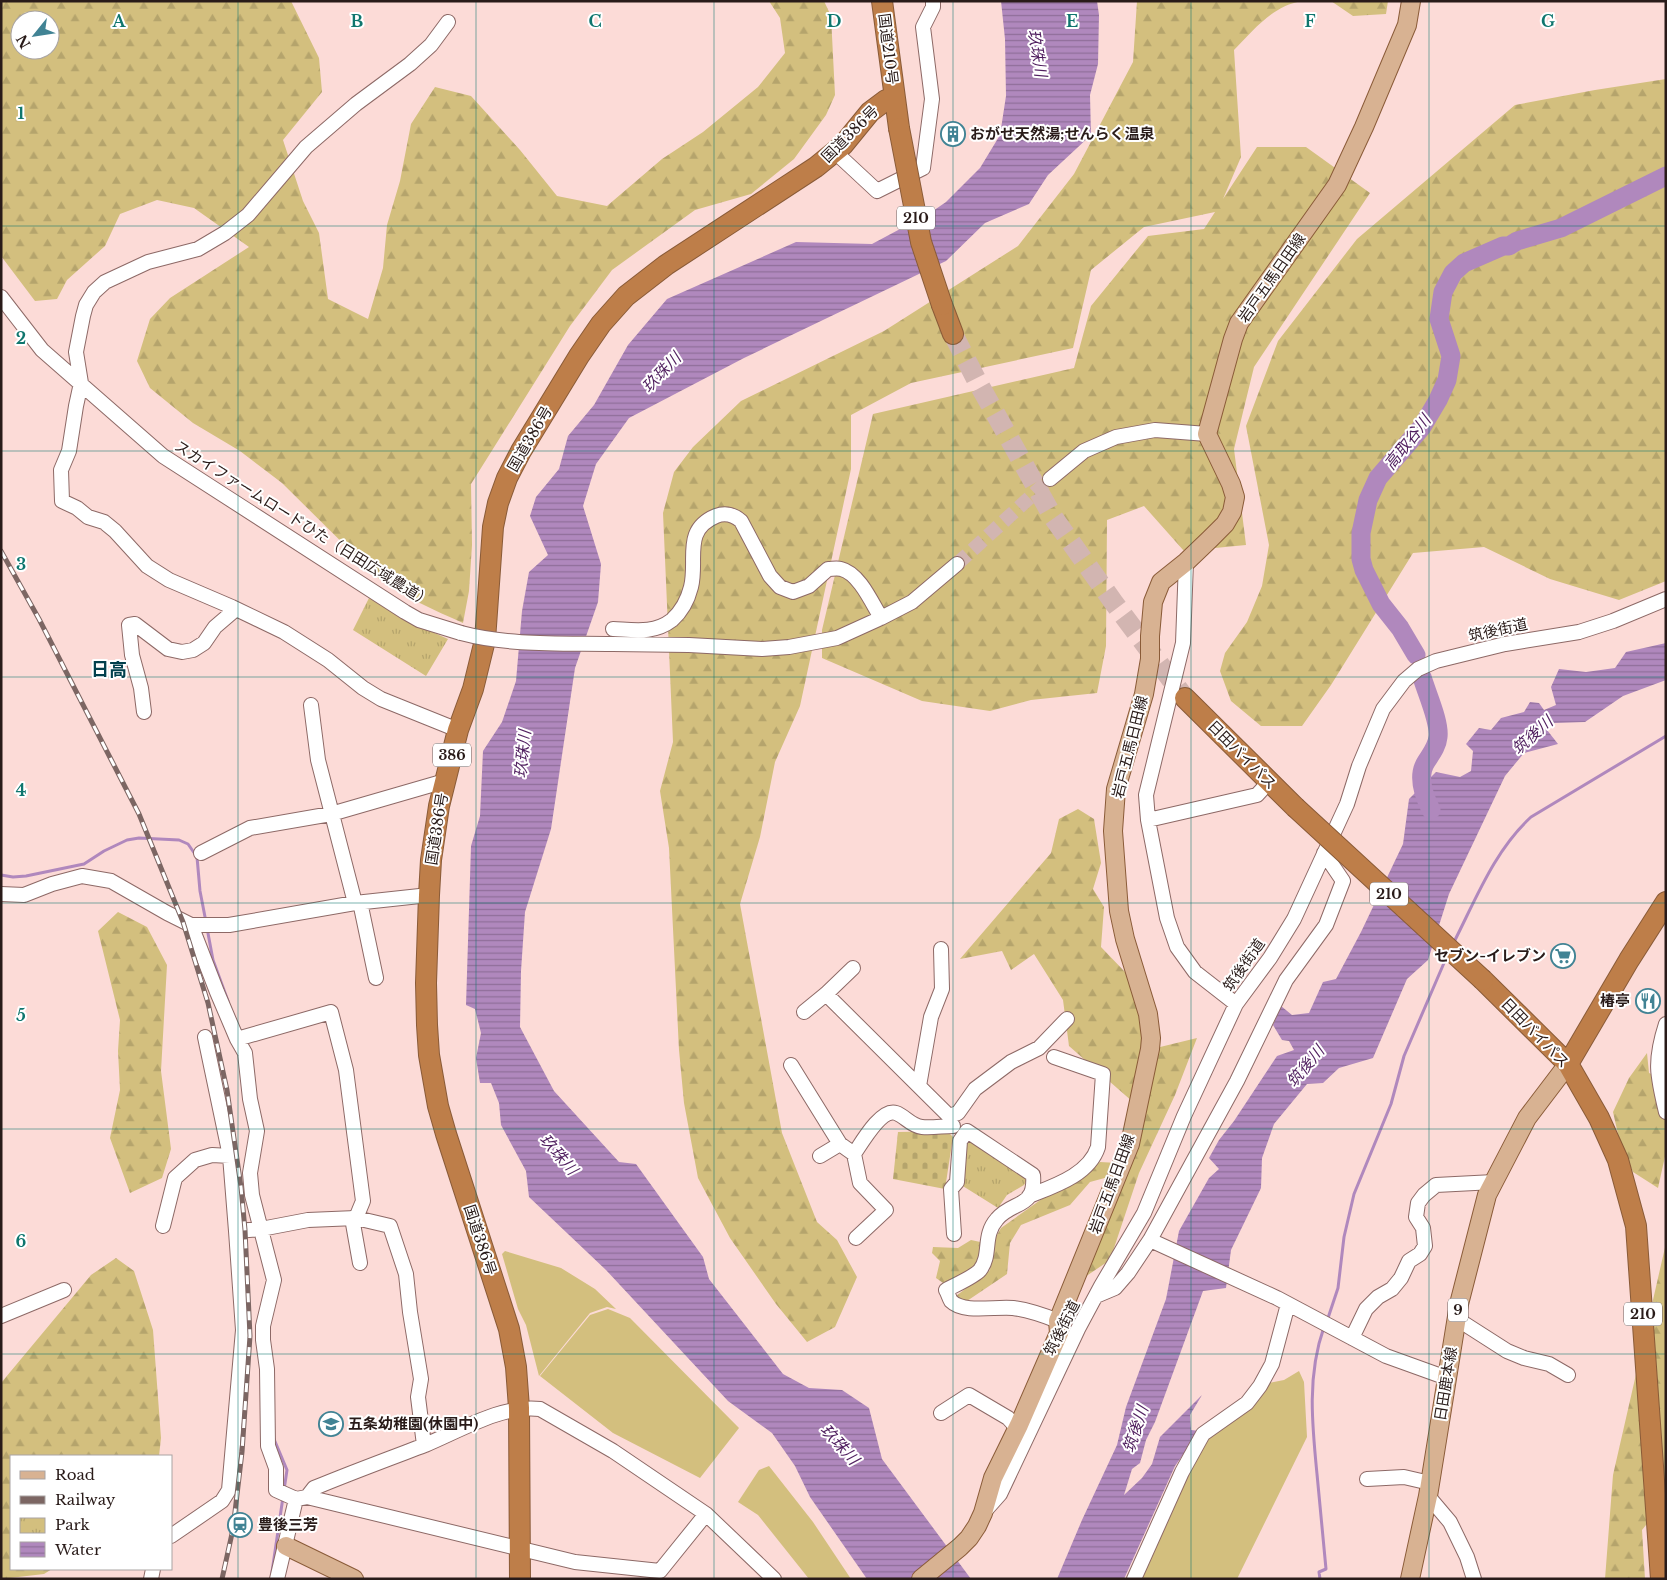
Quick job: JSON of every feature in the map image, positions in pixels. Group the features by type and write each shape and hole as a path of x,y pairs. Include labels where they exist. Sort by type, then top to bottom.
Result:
{"highway":[{"name":"国道210号","path":"882,1 894,97"},
{"name":"210","path":"894,97 921,242 953,334"},
{"name":"国道386号","path":"520,1579 519,1408 516,1367 509,1329 446,1134 432,1078 427,1025 429,896 436,826 458,730 473,689 486,640 491,541 498,503 513,466 579,356 612,311 646,280 816,167 835,152 857,130 870,112 886,100 894,97"},
{"name":"日田バイパス","path":"1185,698 1269,782 1483,980 1568,1064 1599,1118 1618,1160 1636,1226 1661,1579"},
{"path":"1568,1064 1629,960 1666,902"}],"main road":[{"name":"岩戸五馬日田線","path":"921,1579 969,1538 983,1513 993,1478 1059,1333 1058,1321 1130,1144 1151,1038 1148,1014 1125,940 1119,911 1113,831 1116,790 1144,694 1150,659 1153,602 1161,582 1186,562 1225,524 1232,512 1235,497 1231,484 1207,434 1233,339 1240,323 1337,185 1407,25 1411,1"},
{"name":"日田鹿本線","path":"1410,1579 1429,1489 1457,1319 1487,1195 1527,1118 1568,1064"},
{"path":"286,1546 354,1579"}],"street":[{"path":"835,152 877,192 923,168 932,99 923,27 933,6 933,1"},
{"path":"448,22 430,45 410,64 356,104 306,147 248,215 226,233 198,249 148,262 105,282 94,292 86,305 76,352 81,383 69,451 61,470 62,501 77,508 88,517 104,522 115,531 147,566 169,580 284,632 328,660 363,688 381,699 458,730"},
{"name":"スカイファームロードひた（日田広域農道）","path":"1,297 42,350 171,461 404,612 441,628 489,639 507,641 689,645 762,649 789,647 836,638 881,618 912,602 956,564"},
{"path":"1050,479 1084,451 1116,437 1155,430 1207,434"},
{"path":"613,629 652,630 674,618 687,600 691,586 693,578 692,550 698,532 706,521 719,514 734,515 741,521 770,576 780,588 793,592 809,586 828,569 841,569 852,574 864,589 881,618"},
{"path":"1186,562 1183,643 1146,795 1148,820 1167,918 1177,947 1195,972 1236,1004"},
{"name":"筑後街道","path":"983,1513 1000,1494 1018,1453 1096,1296 1144,1213 1184,1116 1236,1004 1270,958 1294,919 1347,804 1359,766 1383,709 1404,681 1418,669 1436,661 1505,644 1579,632 1613,621 1666,599"},
{"path":"144,712 142,688 132,655 129,625 135,624 168,648 182,652 193,650 204,643 215,627 236,609"},
{"path":"311,705 318,760 331,814 358,903 376,978"},
{"path":"201,853 250,828 331,814 445,781"},
{"path":"1148,820 1257,795 1269,782"},
{"path":"1096,1296 1115,1288 1128,1273 1150,1240 1236,1081 1286,980 1326,925 1342,881 1324,852"},
{"path":"1,894 24,895 52,884 82,876 111,881 167,914 201,925 229,925 358,903 429,896"},
{"path":"201,925 216,992 242,1038 250,1099 257,1131 250,1173 252,1195 266,1228 274,1280 263,1326 263,1340 267,1369 268,1446 276,1468 276,1490 302,1498 575,1562 663,1575 706,1514"},
{"path":"919,1086 931,1017 942,989 941,949"},
{"path":"804,1012 853,968"},
{"path":"826,994 919,1086 963,1137"},
{"path":"242,1038 331,1012 346,1070 363,1201 354,1218 360,1263"},
{"path":"854,1154 880,1117 891,1112 897,1113 910,1123 922,1127 951,1121 975,1089 1011,1062 1039,1048 1067,1019"},
{"path":"1666,1024 1659,1048 1657,1067 1666,1112"},
{"path":"172,1535 222,1501 229,1490 243,1330 230,1156 205,1037"},
{"path":"1029,1196 1065,1181 1082,1169 1095,1158 1098,1147 1103,1074 1054,1057"},
{"path":"791,1065 840,1144 854,1154 860,1183 886,1210 856,1238"},
{"path":"954,1234 951,1189 957,1182 960,1141 967,1131 1032,1175 1034,1188 1026,1200 998,1218 988,1232 986,1258 979,1271 946,1290 950,1300 959,1306 979,1308 1009,1307 1032,1311 1058,1321"},
{"path":"820,1156 840,1144"},
{"path":"164,1226 175,1178 195,1160 212,1155 230,1156"},
{"path":"1352,1338 1366,1309 1378,1297 1392,1289 1401,1278 1409,1261 1420,1254 1425,1246 1424,1228 1416,1217 1418,1203 1424,1194 1436,1185 1494,1182"},
{"path":"236,1231 266,1228 308,1220 354,1218 390,1226 406,1274 421,1379 418,1397 424,1445"},
{"path":"1150,1240 1282,1301 1386,1356 1447,1378"},
{"path":"1,1316 64,1290"},
{"path":"1134,1579 1182,1472 1203,1434 1247,1403 1260,1386 1272,1364 1282,1301"},
{"path":"1457,1319 1507,1351 1524,1358 1549,1364 1568,1375"},
{"path":"940,1412 969,1395 1008,1418 1017,1428"},
{"path":"277,1579 302,1498 314,1488 508,1410 519,1408 540,1409 613,1452 706,1514 774,1579"},
{"path":"1367,1479 1404,1477 1429,1489 1450,1522 1467,1557 1474,1579"}],"green space":[{"path":"1,1 291,1 319,58 322,92 283,140 303,201 319,233 328,299 368,319 383,268 387,225 400,181 411,124 435,87 471,96 520,150 557,196 607,206 662,159 703,132 758,87 785,53 780,18 769,1 824,1 831,16 835,95 826,115 794,159 751,194 695,210 612,270 570,326 471,484 472,545 469,591 463,623 409,597 378,578 282,483 240,451 193,423 150,388 137,361 150,319 170,298 249,247 194,208 157,200 120,214 105,246 67,280 57,299 35,301 1,256"},
{"path":"1137,1 1302,1 1273,13 1256,27 1234,50 1241,157 1223,199 1257,147 1306,147 1370,193 1254,367 1234,449 1246,545 1184,551 1144,506 1107,520 1106,646 1097,693 1031,700 990,711 922,701 822,658 822,630 873,414 1074,368 1091,306 1148,236 1204,229 1215,212 1144,227 1091,270 1073,348 911,383 851,415 851,469 800,706 775,762 760,837 740,904 782,1133 817,1222 837,1240 857,1277 835,1327 807,1342 776,1304 730,1238 698,1178 684,1103 679,1050 669,848 660,791 673,742 663,513 674,472 693,447 741,401 884,331 1018,246 1074,174 1133,62"},
{"path":"1331,1 1388,1 1386,14 1353,16"},
{"path":"1666,79 1666,581 1619,600 1550,579 1484,547 1413,553 1331,685 1302,726 1261,726 1231,701 1220,671 1225,653 1247,622 1262,586 1269,545 1246,426 1278,341 1357,239 1515,105"},
{"path":"369,598 410,622 448,639 426,676 353,630"},
{"path":"1078,809 1094,819 1101,863 1093,889 1104,907 1101,947 1125,972 1156,1048 1197,1038 1175,1095 1139,1173 1110,1260 1079,1281 1141,1109 1069,1046 1063,1000 1034,954 1011,970 1002,951 960,959 1051,853 1059,819"},
{"path":"118,912 147,927 167,965 161,1071 171,1149 162,1178 130,1193 110,1138 120,1090 118,1051 120,1020 98,931"},
{"path":"1647,1053 1649,1073 1666,1080 1666,1152 1658,1188 1633,1172 1620,1143 1613,1112 1629,1078"},
{"path":"947,1131 953,1137 945,1189 893,1179 898,1132"},
{"path":"967,1134 1030,1175 1024,1185 1007,1195 998,1208 958,1183"},
{"path":"1100,1162 1118,1163 1112,1176 1090,1182 1070,1205 1021,1225 1010,1243 1007,1274 964,1303 956,1296 990,1270 993,1242 1001,1228 1046,1196 1066,1187"},
{"path":"971,1240 985,1243 984,1258 969,1272 946,1285 936,1278 940,1261 932,1253 933,1247 958,1248"},
{"path":"1666,1243 1666,1500 1642,1530 1645,1579 1605,1579 1613,1475"},
{"path":"505,1251 561,1268 595,1289 616,1309 607,1307 590,1313 539,1376 526,1325 518,1309 502,1254"},
{"path":"116,1258 134,1271 153,1330 161,1438 159,1455 10,1455 10,1570 50,1570 44,1574 1,1579 1,1383 91,1275"},
{"path":"608,1309 630,1318 739,1428 700,1478 613,1433 540,1376 590,1315"},
{"path":"1299,1371 1304,1382 1307,1437 1237,1579 1140,1579 1186,1471 1207,1439 1269,1383 1284,1380"},
{"path":"769,1466 813,1522 851,1579 809,1579 758,1515 738,1502 759,1470"}],"water":[{"name":"玖珠川","path":"1001,1 1097,1 1099,15 1098,64 1090,95 1091,135 1048,175 1029,204 985,223 946,261 744,358 629,418 596,464 583,506 601,564 598,602 575,668 551,829 525,912 520,1027 554,1091 619,1162 636,1164 703,1257 709,1279 783,1374 809,1388 842,1390 869,1408 882,1459 971,1579 867,1579 810,1497 795,1466 772,1433 728,1401 606,1270 529,1197 526,1171 501,1125 499,1103 491,1083 480,1083 476,1058 481,1033 475,1009 466,1005 471,846 480,816 483,751 502,722 516,681 522,611 529,572 548,555 530,516 536,497 559,469 568,436 594,405 628,345 667,299 796,242 872,244 930,213 946,202 980,168 1000,135 1006,96 1005,39"},
{"name":"筑後川","path":"1666,643 1666,680 1623,696 1585,722 1553,723 1547,730 1558,744 1524,753 1505,776 1449,894 1428,960 1407,979 1373,1058 1339,1068 1323,1083 1307,1084 1274,1124 1262,1158 1261,1188 1231,1250 1226,1288 1203,1291 1155,1422 1146,1440 1140,1463 1132,1469 1124,1495 1142,1478 1152,1464 1160,1437 1202,1395 1190,1415 1191,1430 1200,1431 1175,1466 1124,1579 1057,1579 1117,1445 1126,1407 1166,1299 1179,1231 1209,1178 1219,1169 1209,1158 1219,1140 1234,1121 1277,1056 1294,1050 1289,1041 1282,1040 1273,1025 1281,1006 1292,1015 1309,1013 1323,982 1336,979 1403,844 1409,799 1436,772 1460,777 1471,771 1473,751 1466,744 1479,728 1491,730 1501,718 1524,712 1530,702 1539,703 1544,710 1556,705 1551,687 1559,669 1586,672 1615,668 1626,652"}],"waterway":[{"name":"高取谷川","path":"1416,655 1400,628 1381,604 1364,570 1361,559 1361,533 1368,500 1378,478 1422,427 1447,380 1451,356 1439,319 1443,292 1453,273 1464,263 1503,246 1509,246 1517,241 1561,228 1666,176"},
{"name":"高取谷川","path":"1422,677 1438,731 1434,750 1426,762 1422,773 1424,792 1431,810"},
{"path":"1453,944 1496,860 1518,830 1531,817 1666,736"},
{"path":"1,875 13,877 26,876 84,864 104,851 127,840 139,838 179,840 188,844 197,857 200,891 206,922"},
{"path":"207,928 213,960 228,1001"},
{"path":"1327,1321 1338,1288 1344,1237 1354,1194 1391,1104 1404,1056 1447,956"},
{"path":"1320,1579 1319,1572 1326,1569 1312,1400 1315,1363 1324,1327"},
{"path":"274,1439 287,1470 284,1490"},
{"path":"272,1572 283,1497"}],"tunnel":[{"path":"953,334 1053,517 1185,698"},
{"path":"957,564 1050,479"}],"railway":[{"path":"1,551 39,619 139,814 183,922 208,1003 227,1090 241,1187 250,1336 242,1452 233,1529 222,1579"}],"place":[{"name":"おがせ天然湯;せんらく温泉","path":"953,134"},
{"name":"セブン-イレブン","path":"1563,956"},
{"name":"椿亭","path":"1648,1001"},
{"name":"五条幼稚園(休園中)","path":"331,1424"},
{"name":"豊後三芳","path":"240,1525"}],"district":[{"name":"日高","path":"109,670"}]}
